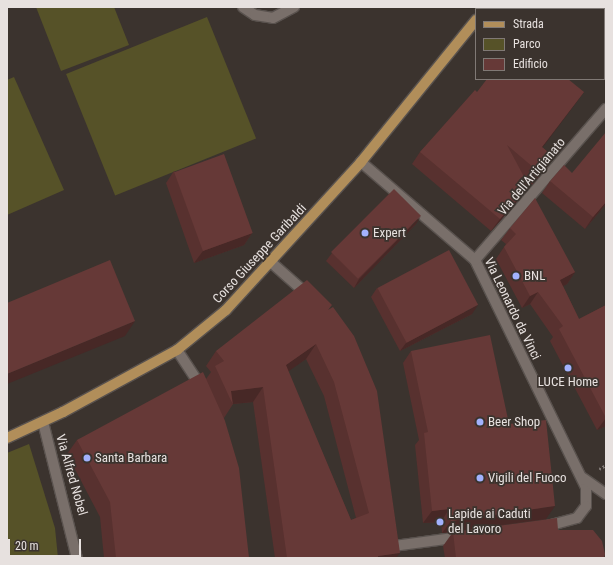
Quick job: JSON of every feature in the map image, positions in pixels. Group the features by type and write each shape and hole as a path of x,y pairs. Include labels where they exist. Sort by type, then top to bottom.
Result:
{"main road":[{"name":"Corso Giuseppe Garibaldi","path":"7,438 43,422 177,350 226,310 272,263 361,162 475,21"}],"street":[{"path":"243,7 255,15 273,18 294,7"},
{"name":"Via dell'Artigianato","path":"475,260 606,109"},
{"name":"Via Leonardo da Vinci","path":"361,162 475,260 582,478 587,499 580,515 562,524 531,529"},
{"path":"272,263 316,303"},
{"path":"177,350 206,396"},
{"name":"Via Alfred Nobel","path":"43,422 77,558"},
{"path":"582,478 606,494"},
{"path":"392,531 395,558"},
{"path":"394,546 470,536"}],"green space":[{"path":"36,7 114,7 129,45 61,71"},
{"path":"207,17 256,138 115,195 66,74"},
{"path":"14,77 64,190 7,215 7,80"},
{"path":"29,444 55,528 58,558 7,558 7,453"}],"building":[{"path":"543,7 596,7 596,8"},
{"path":"486,80 569,80 584,92 542,147 554,157 540,173 507,145 529,186 500,219 420,152 475,90 477,92"},
{"path":"606,132 606,202 593,217 550,181 564,165 572,173"},
{"path":"224,154 253,233 203,251 174,172"},
{"path":"394,189 421,216 358,279 331,252"},
{"path":"535,198 575,272 560,280 579,319 606,305 606,418 559,329 563,326 538,292 530,296 504,247 516,234 510,228"},
{"path":"449,250 478,305 407,343 377,288"},
{"path":"110,260 135,321 7,374 7,303"},
{"path":"307,280 332,305 328,310 333,307 354,336 377,391 400,553 378,556 378,558 287,558 263,387 231,391 233,405 215,366 224,361 216,351","holes":["316,344 334,382 369,513 351,520 286,365"]},
{"path":"490,335 509,424 546,420 555,506 451,521 449,509 432,511 424,433 428,432 411,351"},
{"path":"203,372 225,421 239,468 249,558 116,558 110,502 77,440"},
{"path":"557,518 558,530 593,530 602,541 605,554 604,558 456,558 453,532"}],"place":[{"name":"Expert","path":"365,233"},
{"name":"BNL","path":"516,276"},
{"name":"LUCE Home","path":"568,368"},
{"name":"Beer Shop","path":"480,422"},
{"name":"Santa Barbara","path":"87,458"},
{"name":"Vigili del Fuoco","path":"480,478"},
{"name":"Lapide ai Caduti del Lavoro","path":"440,522"}]}
